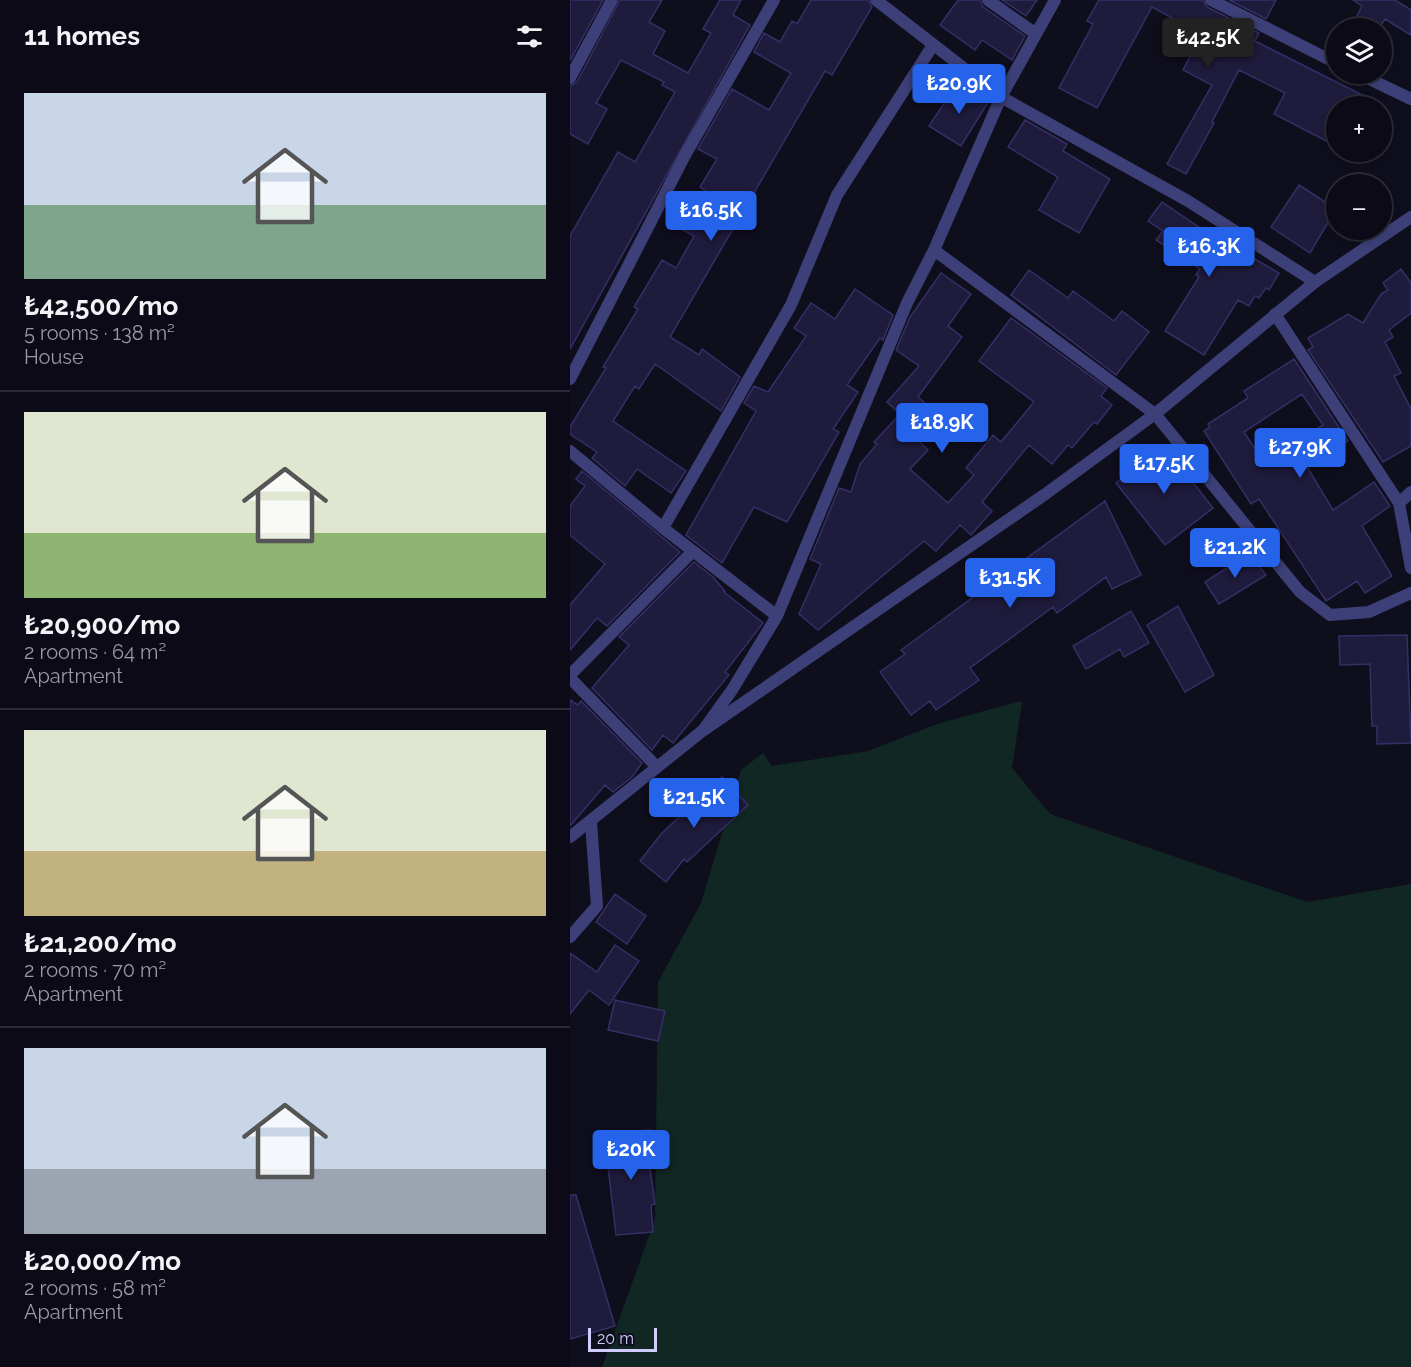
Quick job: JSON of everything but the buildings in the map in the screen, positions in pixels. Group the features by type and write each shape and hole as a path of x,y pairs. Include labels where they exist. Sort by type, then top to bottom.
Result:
{"street":[{"path":"570,78 612,0"},
{"path":"570,379 684,157 774,0"},
{"path":"876,0 1000,97 1188,201 1315,282"},
{"path":"988,0 1036,34"},
{"path":"701,732 732,690 777,616 907,303 934,250 1000,97 1055,0"},
{"path":"1211,0 1326,58"},
{"path":"663,528 790,305 837,195 933,45"},
{"path":"1380,84 1411,99"},
{"path":"570,837 701,732 1044,495 1155,414 1315,282 1411,217"},
{"path":"934,250 1155,414 1300,592 1330,615 1369,612 1411,593"},
{"path":"1275,314 1399,503 1411,568"},
{"path":"570,451 663,528 777,616"},
{"path":"1399,503 1411,492"},
{"path":"657,767 570,676 693,551"},
{"path":"570,937 597,906 591,822"}],"green space":[{"path":"1022,702 1012,768 1050,814 1307,902 1411,884 1411,1367 602,1367 655,1219 658,982 701,903 741,770 763,753 772,766 868,751 940,723"}]}
